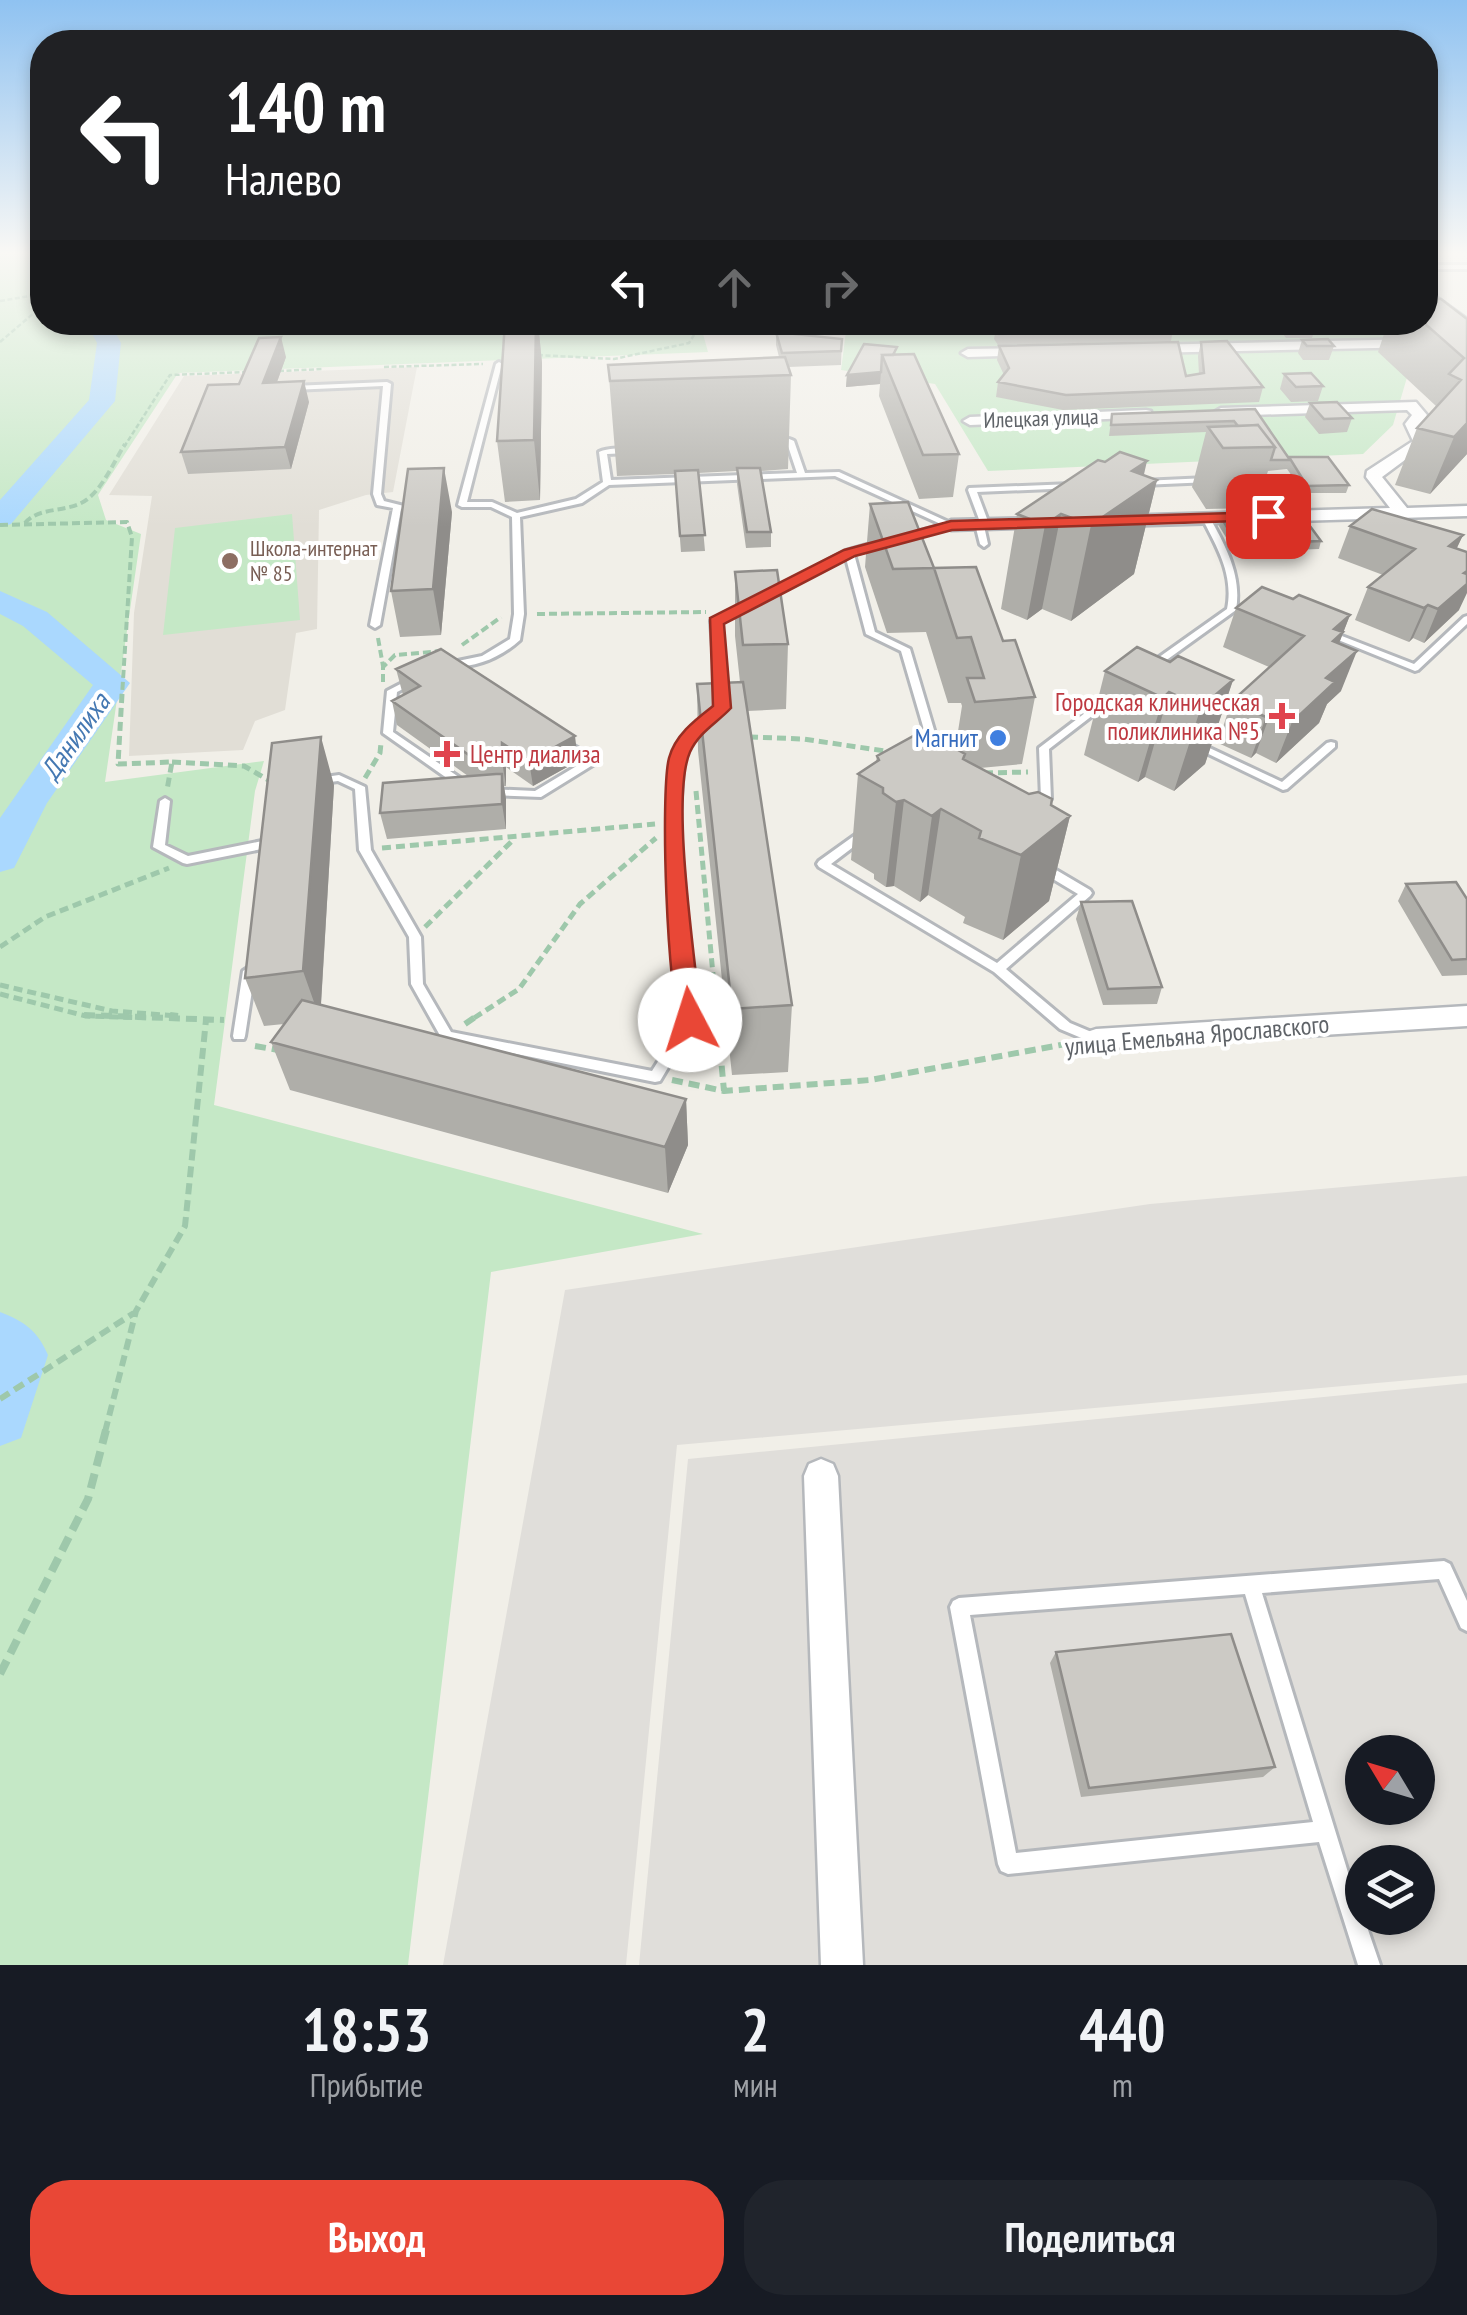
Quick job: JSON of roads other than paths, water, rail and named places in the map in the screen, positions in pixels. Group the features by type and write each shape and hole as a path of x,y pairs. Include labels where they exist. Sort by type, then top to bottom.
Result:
{"street":[{"path":"1128,350 1395,344"},
{"path":"968,353 1048,352"},
{"path":"1200,412 1411,405 1420,416 1412,424 1420,442 1375,471 1374,477 1402,513"},
{"name":"Илецкая улица","path":"970,421 1162,414"},
{"path":"1096,521 1467,511"},
{"path":"951,525 1059,522"},
{"name":"улица Емельяна Ярославского","path":"1096,1039 1467,1016"},
{"path":"821,1476 842,1965"}],"lane":[{"path":"462,505 499,364"},
{"path":"286,388 387,384 377,494 380,503 413,506"},
{"path":"753,444 790,442 802,475"},
{"path":"608,483 603,452 641,450"},
{"path":"446,505 492,504 516,516 579,501 608,483 836,474 951,525"},
{"path":"1230,479 1250,478 1275,486 1299,516"},
{"path":"1131,483 1210,480"},
{"path":"984,544 972,490 1091,485"},
{"path":"375,625 397,507"},
{"path":"463,676 444,666 473,664 515,640 519,614 516,516"},
{"path":"1136,678 1231,610 1236,596 1225,554 1206,518"},
{"path":"278,786 339,778 360,787 365,850 415,936 417,984 442,1039 654,1077 690,1020 673,823 679,756 693,731 722,708 716,622 849,553 951,525"},
{"path":"849,553 871,634 905,649 939,764"},
{"path":"1236,596 1254,604"},
{"path":"1307,625 1415,668 1467,619"},
{"path":"425,675 392,691 388,733 472,792 537,795 592,761 560,740"},
{"path":"1034,810 1046,799 1044,748 1120,690"},
{"path":"1104,701 1122,710"},
{"path":"1176,736 1283,787 1331,745"},
{"path":"165,802 159,847 187,860 267,844"},
{"path":"264,862 271,824"},
{"path":"870,829 823,864 998,969 1065,1026 1096,1039"},
{"path":"998,969 1086,893 1026,858"},
{"path":"240,1036 251,956"},
{"path":"1326,1831 1008,1864 959,1607 1444,1570 1467,1622"},
{"path":"1251,1585 1369,1965"}],"waterway":[{"name":"Данилиха","path":"0,518 102,401 109,344"},
{"name":"Данилиха","path":"0,601 35,619 112,683 28,801 0,858"},
{"name":"Данилиха","path":"0,1338 20,1355 0,1418"}],"place":[{"name":"Школа-интернат № 85","path":"230,561"},
{"name":"Городская клиническая поликлиника №5","path":"1282,716"},
{"name":"Магнит","path":"998,738"},
{"name":"Центр диализа","path":"447,754"}]}
